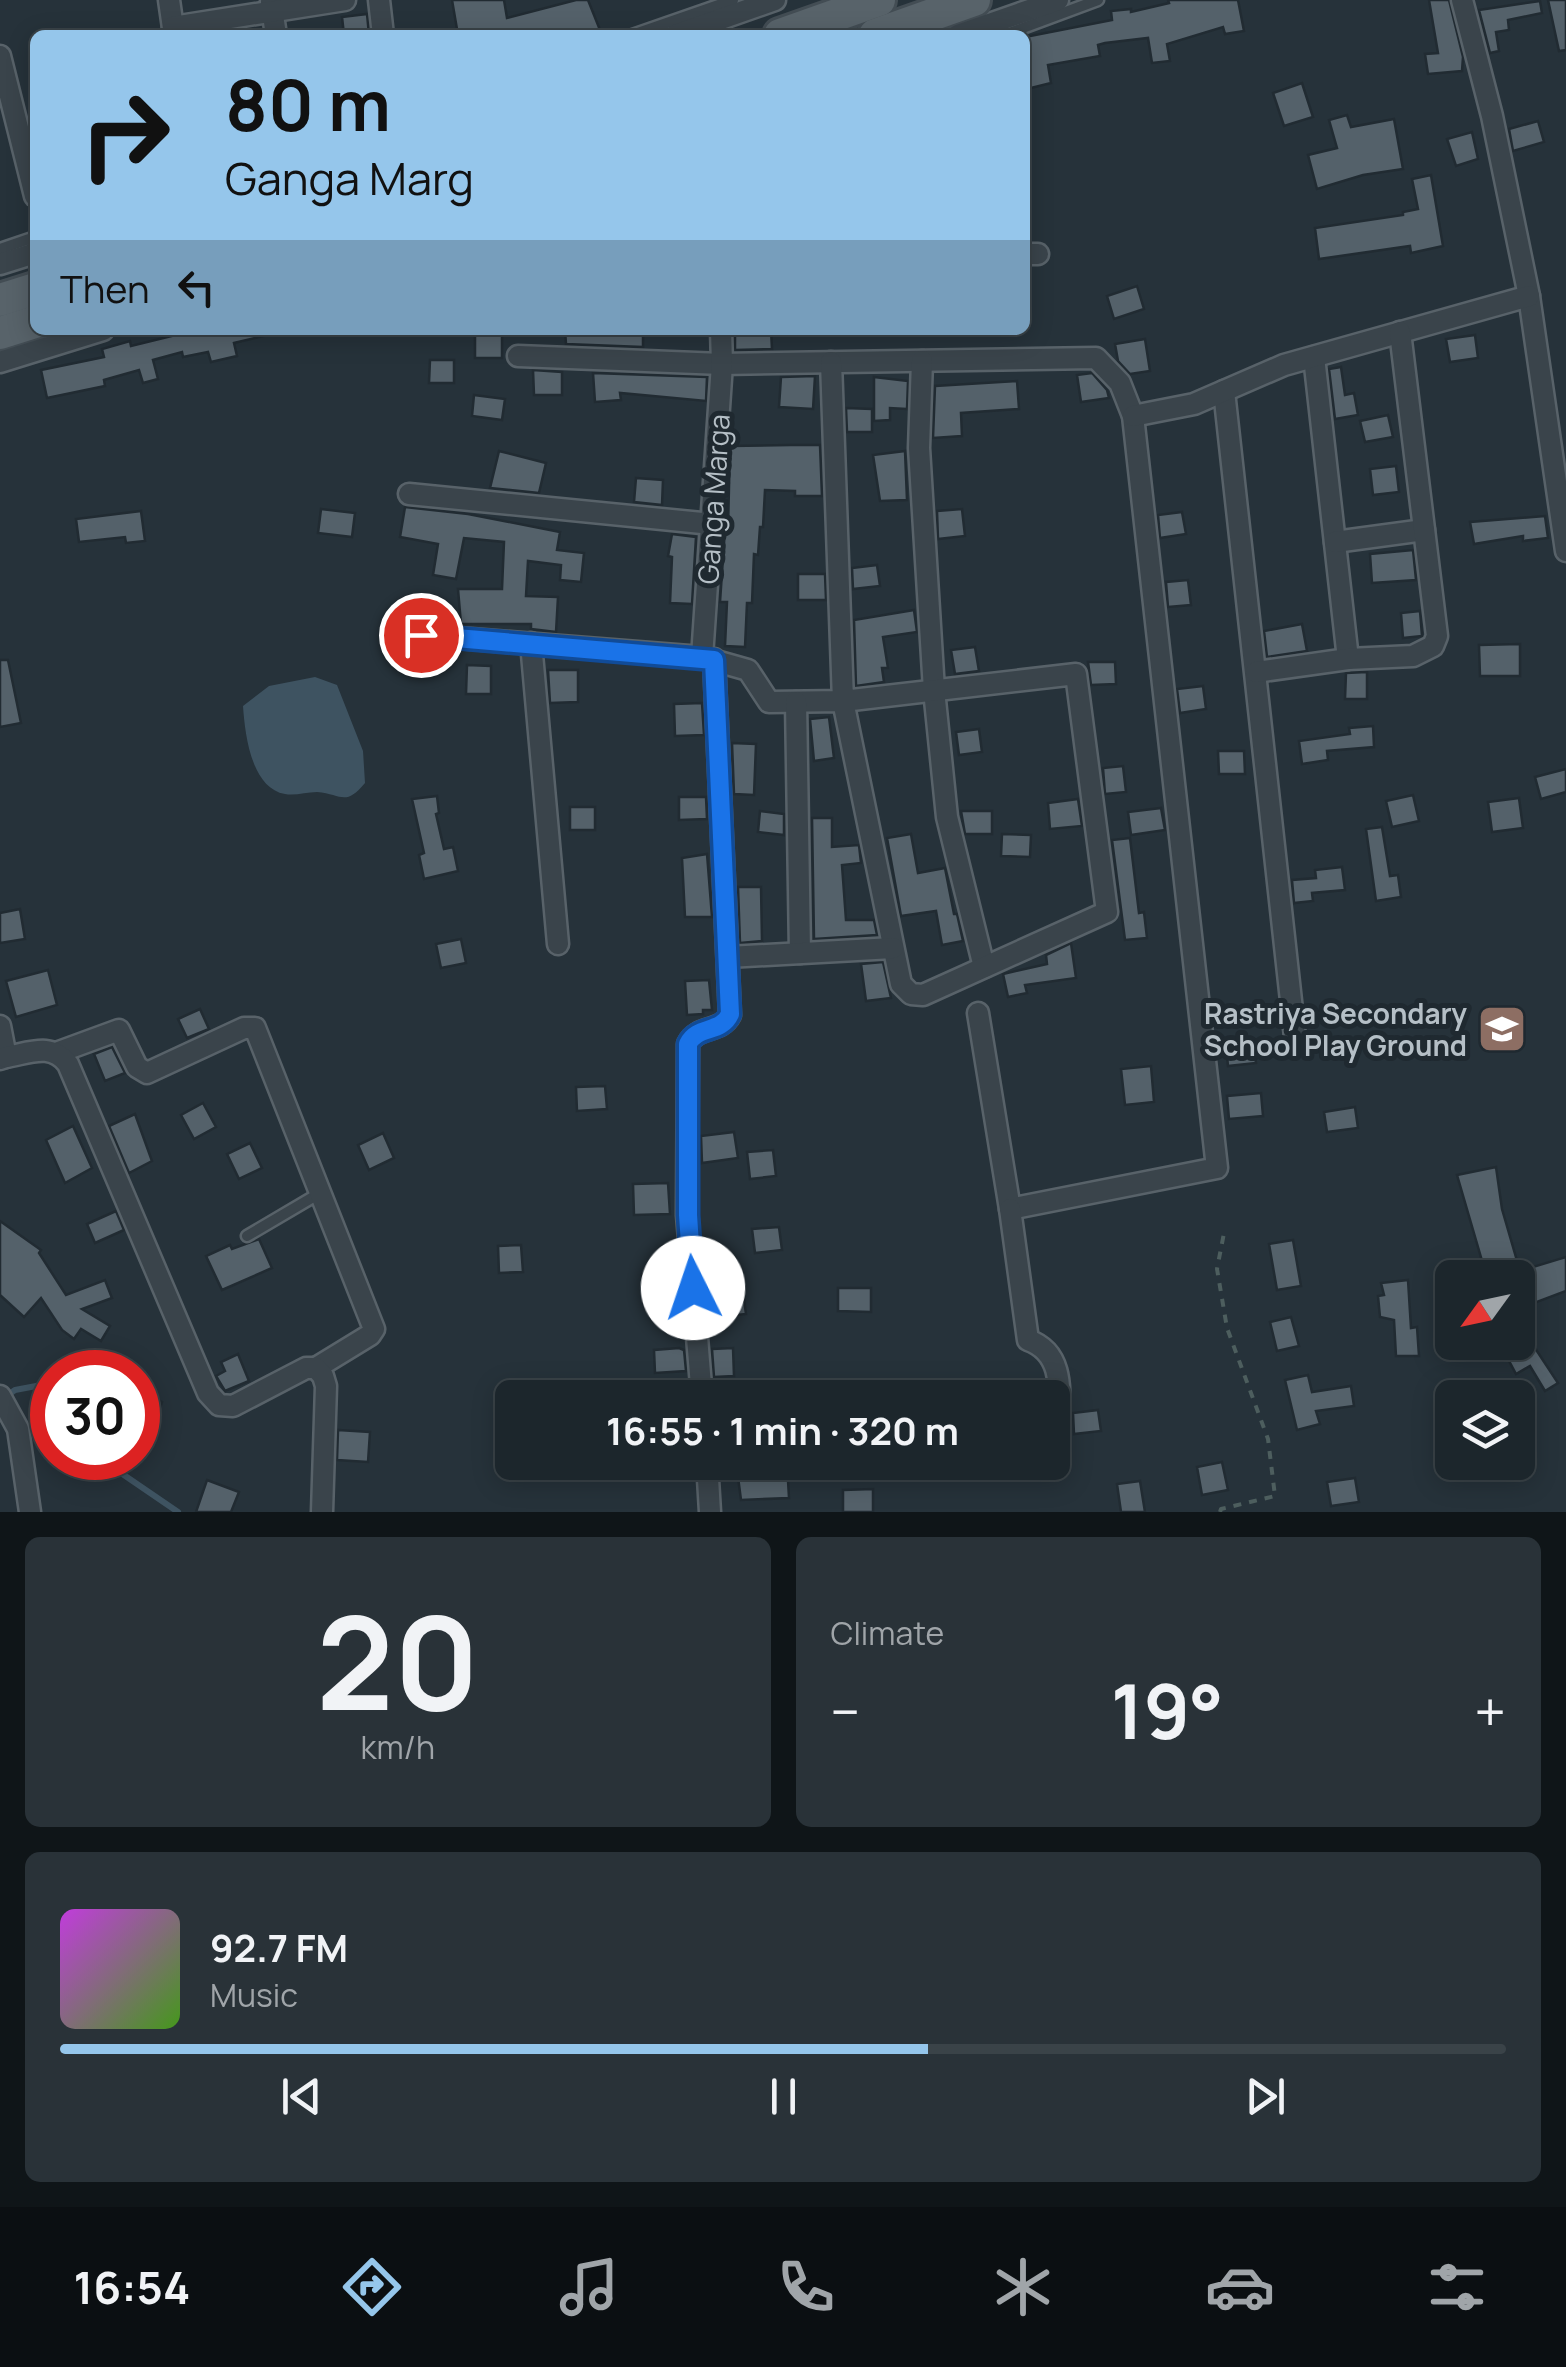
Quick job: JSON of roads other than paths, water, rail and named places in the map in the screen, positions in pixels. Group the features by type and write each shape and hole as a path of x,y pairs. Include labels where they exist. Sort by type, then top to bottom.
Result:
{"main road":[{"path":"794,30 878,0"},
{"path":"889,30 974,0"},
{"path":"0,300 30,291"},
{"path":"0,333 30,324"}],"street":[{"path":"169,0 173,30"},
{"path":"177,30 272,6 344,0"},
{"path":"379,0 382,30"},
{"path":"684,30 707,17 774,0"},
{"path":"972,30 1058,0"},
{"path":"1462,0 1492,116 1529,296 1566,551"},
{"path":"0,56 30,176"},
{"path":"0,264 30,255"},
{"path":"1133,416 1194,404 1284,365 1529,296"},
{"path":"1256,672 1348,659 1413,656 1433,646 1437,636 1400,332"},
{"path":"0,362 86,335"},
{"name":"Ganga Marga","path":"701,1380 688,1215 688,1044 696,1033 726,1023 730,1014 708,658 721,335"},
{"path":"518,356 722,364 1096,358 1120,384 1133,416 1218,1168 1010,1209"},
{"path":"1314,357 1348,659"},
{"path":"922,361 919,448 934,690 947,817 984,967"},
{"path":"421,635 708,658 748,670 769,702 843,701 1076,674 1107,912 923,994 911,994 901,984 843,701 830,362"},
{"path":"1224,391 1296,1037"},
{"path":"409,494 712,524"},
{"path":"1334,542 1424,530"},
{"path":"531,644 558,944"},
{"path":"796,702 800,953"},
{"path":"728,956 894,948"},
{"path":"978,1013 1028,1340 1041,1345 1056,1362 1057,1380"},
{"path":"0,1026 3,1058 48,1049 59,1052 119,1030 137,1067 147,1073 252,1026 374,1329 370,1335 316,1368 297,1372 233,1406 220,1405 208,1392 68,1064 59,1052"},
{"path":"316,1368 326,1386 322,1512"},
{"path":"4,1402 18,1429 30,1512"},
{"path":"707,1480 710,1512"}],"lane":[{"path":"653,30 707,17 734,0"},
{"path":"1017,30 1098,0"},
{"path":"0,249 30,239"},
{"path":"248,1236 321,1193"}],"water":[{"path":"315,677 337,685 363,751 365,783 348,797 274,790 257,771 248,745 243,706 269,686"}],"waterway":[{"path":"5,1397 30,1387"},
{"path":"131,1480 178,1512"}],"place":[{"name":"Rastriya Secondary School Play Ground","path":"1502,1029"}]}
